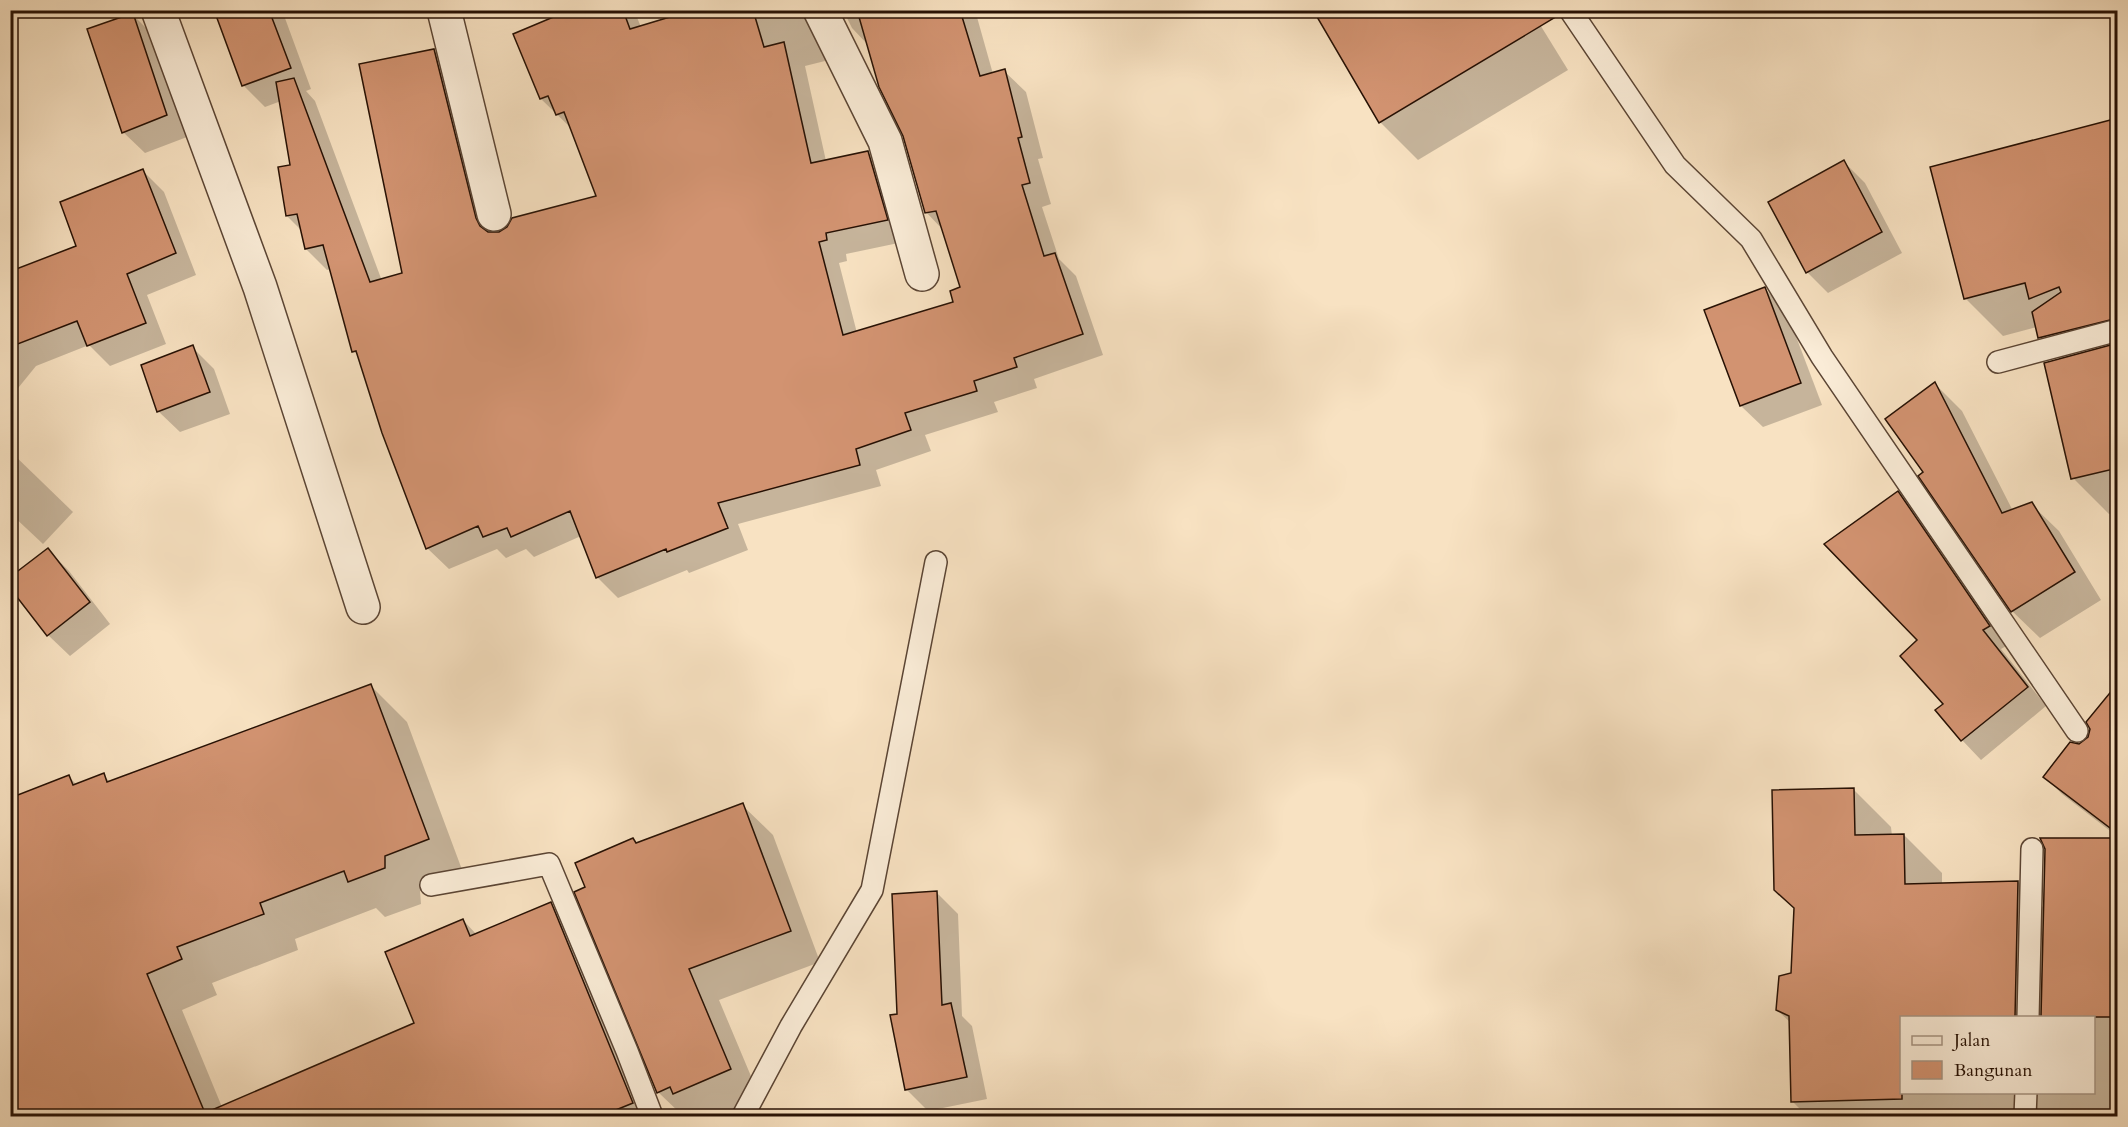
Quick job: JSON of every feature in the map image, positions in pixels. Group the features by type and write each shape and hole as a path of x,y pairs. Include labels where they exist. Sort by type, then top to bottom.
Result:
{"street":[{"path":"158,10 260,287 363,607"},
{"path":"444,10 494,214"},
{"path":"820,10 885,141 922,274"}],"lane":[{"path":"1570,10 1675,165 1752,239 1822,357 2077,731"},
{"path":"1998,362 2118,330"},
{"path":"743,1116 791,1026 872,890 936,562"},
{"path":"2028,1016 2032,849"},
{"path":"431,885 549,864 652,1116"},
{"path":"2025,1116 2026,1094"}],"building":[{"path":"214,10 269,10 291,68 242,86"},
{"path":"570,10 623,10 630,29 693,10 753,10 764,47 784,42 811,163 868,151 888,220 826,233 827,240 819,242 843,335 953,302 950,291 960,287 936,211 925,213 903,136 879,87 857,10 960,10 980,76 1005,69 1022,137 1018,138 1030,183 1022,185 1044,256 1055,253 1083,334 1014,358 1017,367 974,381 977,391 905,413 911,430 856,449 860,465 718,503 728,528 667,552 666,549 596,578 570,511 511,537 507,528 483,537 478,526 426,549 382,433 356,351 352,352 323,245 305,249 297,214 286,216 278,167 290,165 276,82 294,78 370,282 402,273 359,64 434,49 476,218 480,226 488,232 499,232 507,227 512,218 596,196 564,112 556,115 548,96 540,99 513,34"},
{"path":"1313,10 1557,10 1559,15 1379,123"},
{"path":"133,13 167,115 122,133 87,29"},
{"path":"2118,118 2118,318 2038,338 2032,312 2061,292 2059,287 2029,299 2025,283 1964,299 1930,167"},
{"path":"1844,160 1882,232 1806,273 1768,202"},
{"path":"143,169 176,253 127,274 146,323 87,346 77,321 10,347 11,271 76,246 60,202"},
{"path":"1765,287 1801,383 1740,406 1704,310"},
{"path":"2118,343 2118,468 2071,479 2044,363"},
{"path":"193,345 210,392 157,412 141,365"},
{"path":"1935,382 2002,513 2032,502 2075,572 2011,612 1918,476 1923,472 1885,419"},
{"path":"1898,491 1990,626 1983,630 2028,687 1961,741 1935,710 1943,704 1900,656 1917,640 1824,544"},
{"path":"48,548 90,602 47,636 10,588 10,577"},
{"path":"2118,683 2118,834 2043,777 2070,742 2079,744 2088,737 2090,729 2086,722"},
{"path":"371,684 429,839 385,856 385,868 348,882 344,871 260,903 264,914 177,947 182,959 147,974 205,1113 414,1023 385,952 463,919 470,936 551,902 633,1103 601,1116 10,1116 10,798 69,775 73,785 104,773 107,782"},
{"path":"1854,788 1855,835 1904,834 1905,884 2018,881 2015,1016 1900,1016 1900,1094 1902,1094 1902,1099 1791,1102 1789,1016 1776,1010 1779,976 1791,973 1794,908 1774,890 1772,790"},
{"path":"743,803 791,931 689,969 731,1069 673,1094 670,1087 657,1093 574,892 585,887 575,863 633,838 636,843"},
{"path":"2040,838 2118,838 2118,1017 2041,1016 2045,849"},
{"path":"937,891 942,1005 951,1003 967,1077 905,1090 890,1015 897,1014 892,894"}]}
